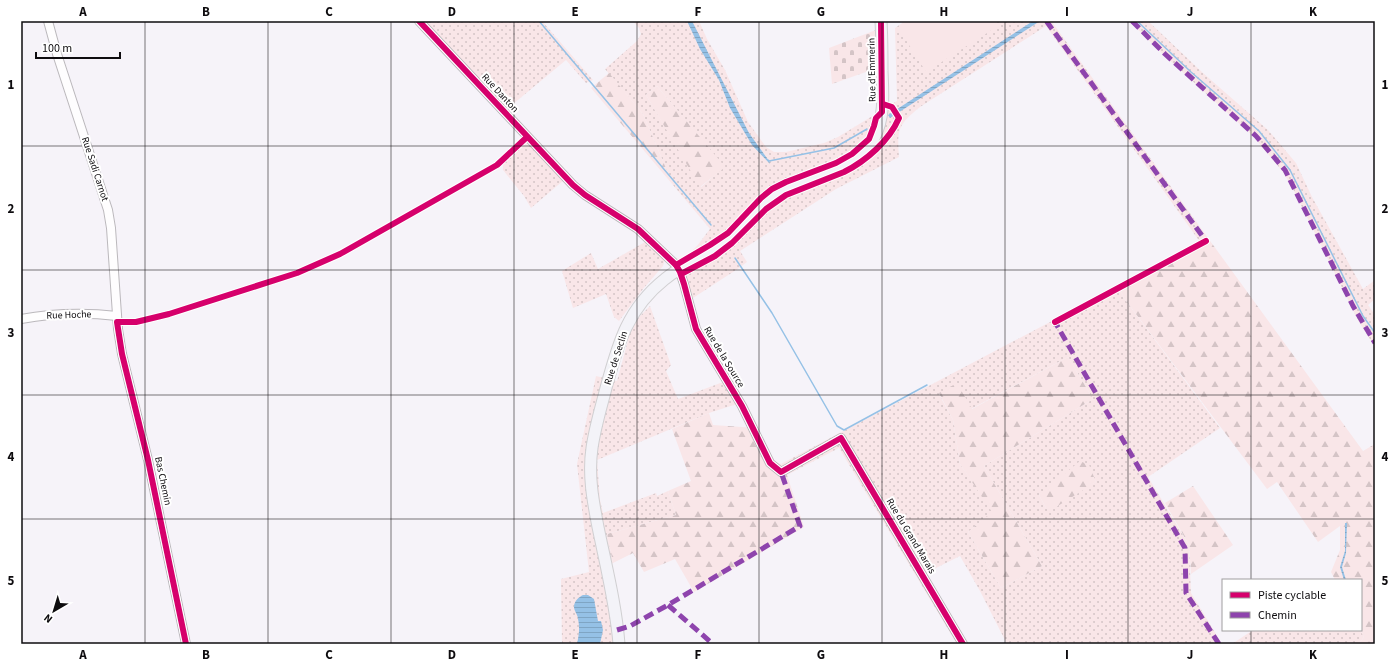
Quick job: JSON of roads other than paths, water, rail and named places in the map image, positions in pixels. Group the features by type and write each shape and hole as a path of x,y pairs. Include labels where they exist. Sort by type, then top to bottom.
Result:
{"main road":[{"name":"Rue d'Emmerin","path":"881,21 883,98 881,118"},
{"name":"Rue de Seclin","path":"619,644 592,495 590,466 593,443 613,363 618,344 625,328 634,312 646,297 663,281 679,269 729,238 765,202 789,187 841,168 857,158 864,152 872,140 881,118"}],"street":[{"name":"Rue Sadi Carnot","path":"48,21 57,54 108,210 111,228 117,319"},
{"name":"Rue Danton","path":"419,21 566,179"},
{"name":"Rue de la Source","path":"566,179 585,195 638,229 671,259 679,269 686,289 696,329 742,406 771,465 781,472 841,438"},
{"name":"Rue Hoche","path":"21,319 47,315 78,313 117,319"},
{"name":"Bas Chemin","path":"117,319 122,354 148,460 186,644"},
{"name":"Rue du Grand Marais","path":"841,438 963,644"}],"water":[{"path":"687,21 692,21 749,133 770,164 752,145 730,108 719,80 700,49"},
{"path":"1033,21 1040,21 890,118 888,115"},
{"path":"1345,523 1347,523 1346,553 1342,567 1346,579 1344,579 1340,567 1345,551"},
{"path":"583,595 588,595 594,599 598,621 601,621 603,630 600,644 577,644 579,625 574,605"}],"waterway":[{"path":"539,21 711,225"},
{"path":"1137,21 1191,72 1259,131 1290,170 1363,316 1375,333"},
{"path":"768,160 834,148 867,129"},
{"path":"735,258 772,313 837,426 844,430 927,385"}]}
